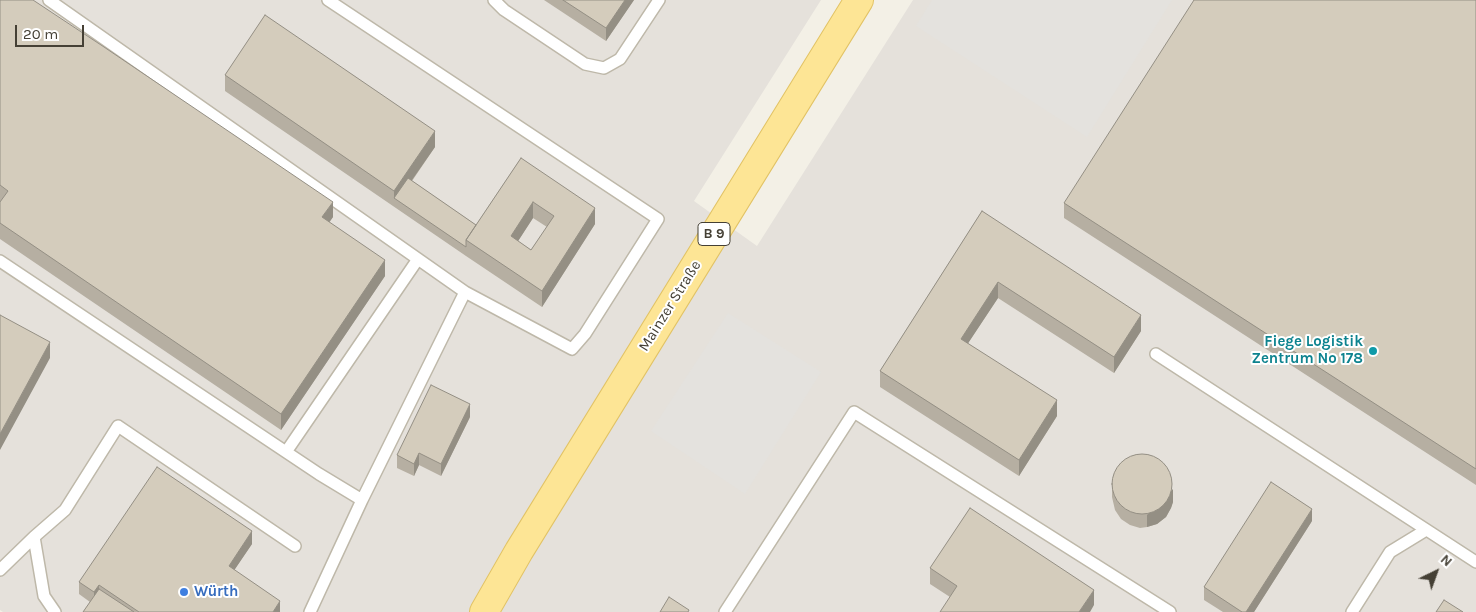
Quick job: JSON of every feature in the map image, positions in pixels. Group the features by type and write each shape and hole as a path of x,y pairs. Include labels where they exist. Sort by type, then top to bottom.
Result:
{"main road":[{"name":"Mainzer Straße","path":"484,612 519,551 858,0"}],"lane":[{"path":"49,0 465,292 572,349 584,334 658,219 328,0"},
{"path":"494,0 504,10 585,64 604,68 620,59 659,0"},
{"path":"286,452 418,259"},
{"path":"0,261 286,452 362,500"},
{"path":"310,612 362,500 465,292"},
{"path":"1156,354 1476,562"},
{"path":"725,612 854,412 1170,612"},
{"path":"0,570 65,510 118,426 294,546"},
{"path":"1352,612 1390,552 1426,530"},
{"path":"34,537 44,596 55,612"}],"shaded area":[{"path":"0,0 821,0 694,201 757,246 913,0 1476,0 1476,612 3,612 0,610"},
{"path":"932,0 1172,0 1087,137 916,26"},
{"path":"728,313 821,372 745,494 651,431"}],"building":[{"path":"0,0 33,0 104,47 333,202 322,217 385,260 281,414 0,223 0,202 8,191 0,185"},
{"path":"563,0 625,0 606,28"},
{"name":"Fiege Logistik Zentrum No 178","path":"1194,0 1476,0 1476,469 1064,203"},
{"path":"265,15 435,131 394,191 225,75"},
{"path":"521,158 595,208 542,291 466,240","holes":["533,202 554,216 531,250 511,236"]},
{"path":"408,178 476,225 466,240 466,247 394,198"},
{"path":"982,211 1141,315 1114,357 998,282 961,339 1057,400 1019,460 880,371"},
{"path":"0,315 50,342 0,434"},
{"path":"431,385 470,404 441,464 419,453 414,464 397,455"},
{"path":"1136,454 1148,454 1159,459 1167,467 1172,478 1170,496 1159,509 1148,514 1136,514 1125,509 1117,501 1112,490 1112,478 1117,467 1125,459"},
{"path":"157,467 252,531 229,566 280,601 273,612 139,612 99,585 94,592 79,582"},
{"path":"1271,482 1312,509 1246,612 1242,612 1204,587"},
{"path":"970,508 1094,590 1079,612 940,612 957,586 930,568"},
{"path":"99,589 134,612 83,612"},
{"path":"669,597 689,610 688,612 660,612"},
{"path":"1444,600 1463,612 1436,612"}],"place":[{"name":"Fiege Logistik Zentrum No 178","path":"1373,351"},
{"name":"Würth","path":"184,592"}]}
